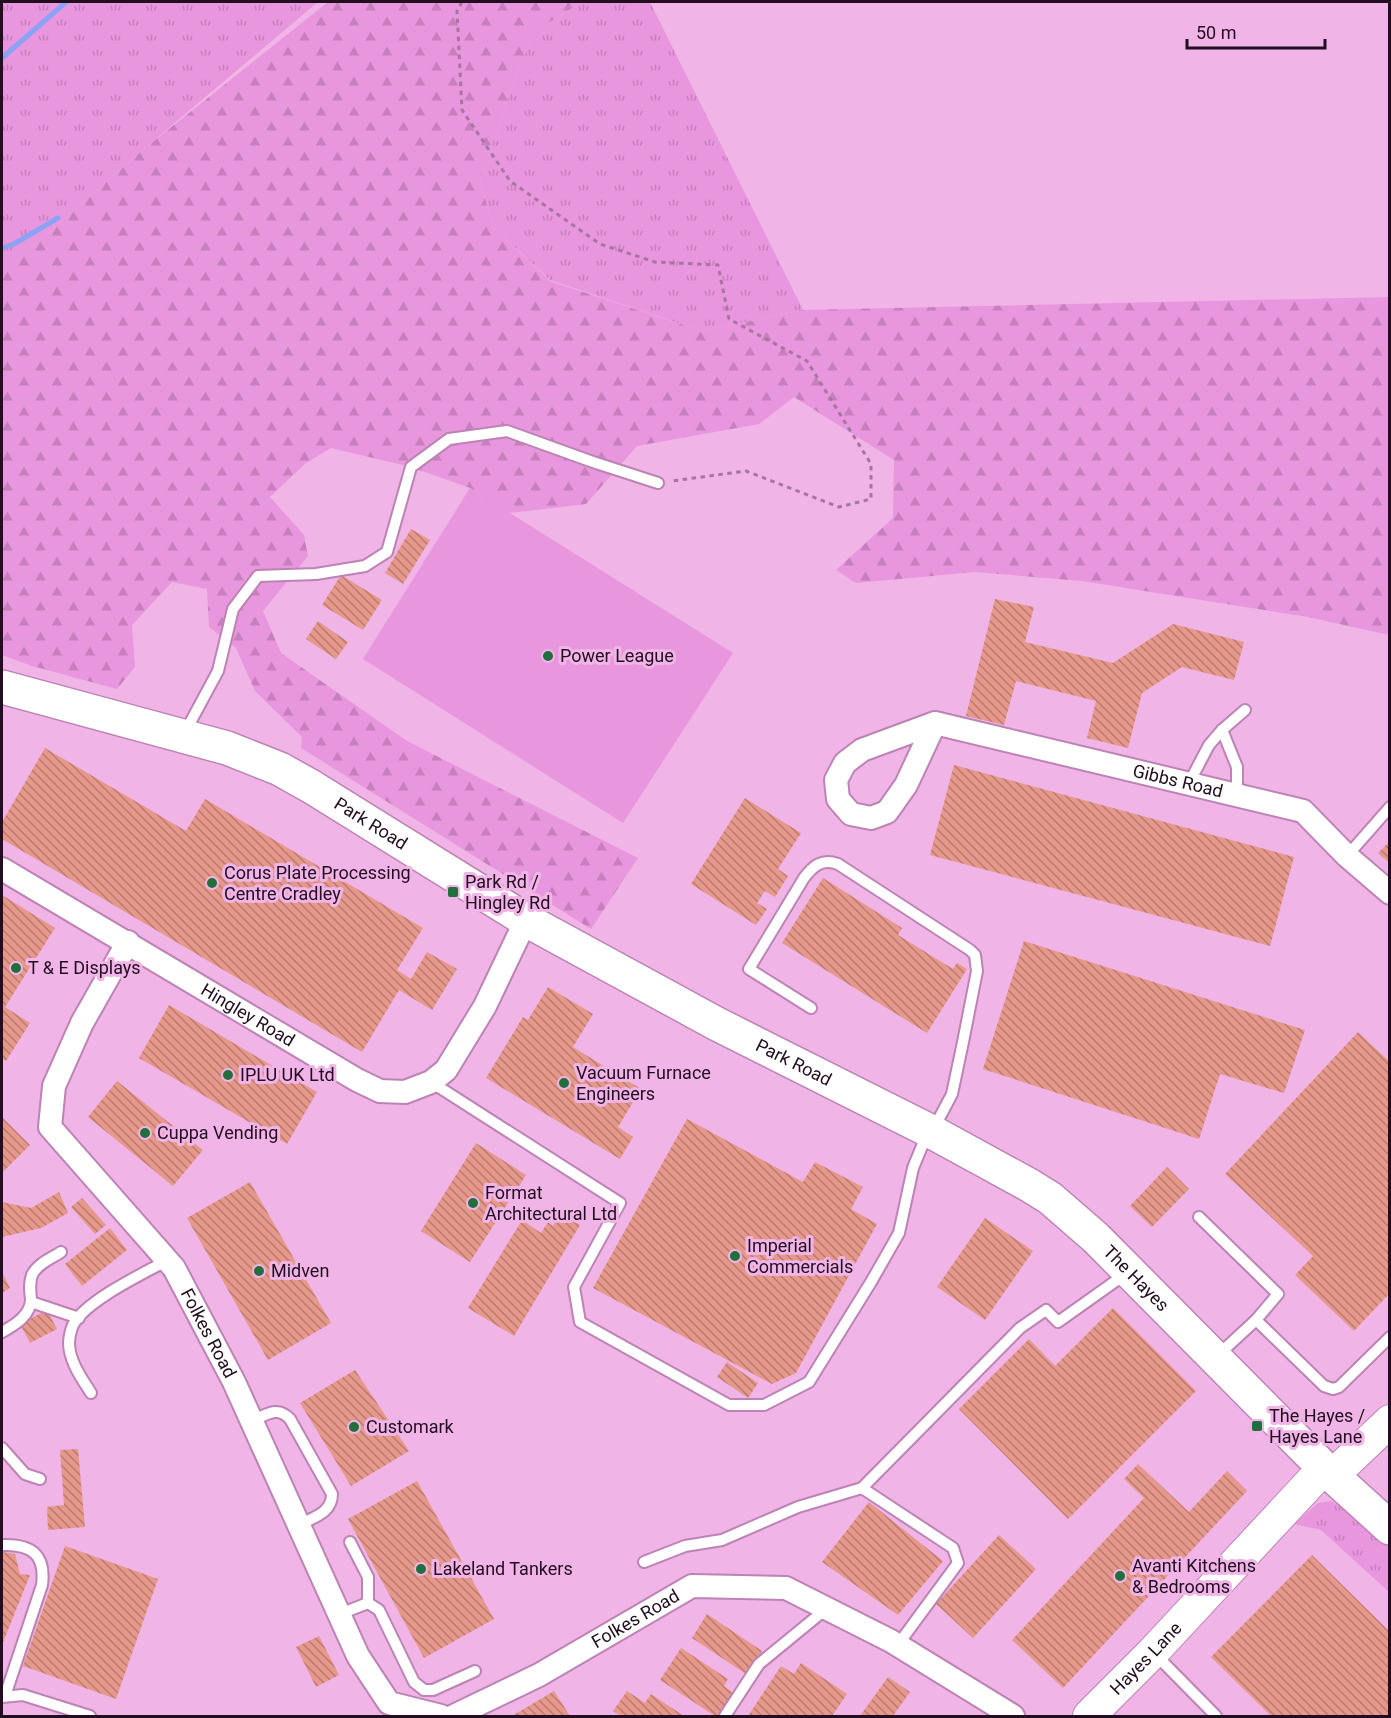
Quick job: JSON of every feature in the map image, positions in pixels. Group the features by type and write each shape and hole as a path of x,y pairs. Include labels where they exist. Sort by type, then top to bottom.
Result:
{"highway":[{"name":"Park Road","path":"2,687 227,748 280,769 526,920 717,1024 842,1087"},
{"name":"The Hayes","path":"842,1087 1050,1198 1096,1238 1328,1472 1389,1528"}],"street":[{"path":"935,723 906,785 888,812 871,818 851,814 838,799 836,780 845,763 862,750 935,723"},
{"name":"Gibbs Road","path":"935,723 1303,811 1347,856 1389,893"},
{"name":"Hingley Road","path":"2,869 357,1080 380,1091 405,1092 431,1082 446,1070 485,1006 526,920"},
{"name":"Folkes Road","path":"128,942 82,1023 54,1086 50,1126 174,1268 234,1382 358,1656 388,1703 417,1714 441,1716"},
{"name":"Hayes Lane","path":"1089,1716 1328,1472 1389,1421"},
{"name":"Folkes Road","path":"454,1716 539,1675 692,1586 786,1588 897,1646 1013,1716"}],"lane":[{"path":"183,736 218,671 233,609 258,576 316,574 365,566 387,552 411,467 449,439 507,431 658,483"},
{"path":"1189,783 1209,744 1245,710"},
{"path":"1222,730 1237,768 1237,795"},
{"path":"1347,856 1389,807"},
{"path":"431,1082 620,1203 574,1287 580,1322 729,1405 764,1405 809,1382 871,1282 898,1233 913,1168 952,1094 977,962 970,950 838,864 823,861 810,870 804,878 749,969 811,1008"},
{"path":"1199,1217 1278,1294 1256,1320 1214,1358"},
{"path":"2,1332 28,1312 31,1302 30,1284 37,1268 62,1252"},
{"path":"91,1394 76,1370 69,1344 73,1325 86,1309 132,1279 168,1260"},
{"path":"644,1562 685,1546 722,1540 798,1507 862,1488 1020,1328 1046,1310 1058,1322 1129,1271"},
{"path":"31,1302 79,1318"},
{"path":"1256,1320 1324,1386 1333,1389 1339,1387 1389,1336"},
{"path":"252,1421 276,1411 285,1413 332,1494 332,1503 327,1510 299,1525"},
{"path":"2,1449 25,1474 39,1479"},
{"path":"862,1488 953,1548 958,1563 897,1646"},
{"path":"350,1542 368,1577 368,1603"},
{"path":"2,1545 19,1544 32,1550 41,1561 44,1574 3,1697 23,1695 90,1716"},
{"path":"339,1614 368,1603"},
{"path":"368,1603 379,1610 414,1682 424,1690 434,1690 475,1671"},
{"path":"725,1716 759,1664 826,1609"},
{"path":"1153,1652 1216,1716"}],"path":[{"path":"462,2 457,11 462,110 510,181 600,244 655,262 718,265 729,319 807,361 871,465 871,500 838,507 746,471 658,483"}],"green space":[{"path":"2,2 318,2 145,148 17,260 2,278"},
{"path":"328,2 582,2 534,32 509,94 480,180 493,227 550,281 702,331 803,310 1389,297 1389,635 1308,617 1082,581 975,572 856,583 836,570 893,518 894,460 794,397 759,424 637,446 586,504 510,513 470,488 411,467 331,448 306,463 270,497 304,535 308,556 263,611 281,653 407,741 638,858 591,929 301,748 302,737 255,691 236,648 209,627 207,589 172,582 132,625 135,667 117,689 32,666 2,655 2,278 17,260 145,148"},
{"path":"582,2 650,2 803,310 702,331 550,280 493,227 480,180 509,94 534,32"},
{"name":"Power League","path":"470,488 733,653 623,823 363,659"},
{"path":"1331,1501 1351,1512 1389,1546 1389,1592 1321,1530 1294,1524 1318,1503"}],"building":[{"path":"411,529 430,540 403,584 385,573"},
{"path":"341,575 382,600 363,630 322,605"},
{"path":"995,599 1034,607 1025,642 1113,663 1173,624 1244,642 1234,680 1182,667 1142,693 1128,748 1087,738 1096,701 1016,681 1004,725 966,716"},
{"path":"318,621 348,642 336,659 306,639"},
{"name":"Corus Plate Processing Centre Cradley","path":"45,748 186,831 205,799 423,928 397,970 411,979 427,952 457,969 432,1010 399,990 362,1052 2,839 2,822"},
{"path":"954,765 1294,857 1270,946 930,855"},
{"path":"745,798 801,833 778,869 788,876 775,897 765,891 757,903 767,909 756,925 691,884"},
{"path":"1390,841 1390,864 1378,853"},
{"path":"823,878 902,928 898,935 953,969 957,963 967,969 927,1033 782,943"},
{"name":"T & E Displays","path":"2,895 55,928 5,1007 30,1023 6,1061 2,1059"},
{"path":"1024,941 1305,1030 1284,1093 1220,1074 1199,1139 983,1069"},
{"name":"Vacuum Furnace Engineers","path":"548,987 593,1014 573,1047 641,1089 618,1127 633,1137 620,1159 486,1078 523,1017 528,1020"},
{"name":"IPLU UK Ltd","path":"169,1005 317,1092 287,1144 139,1058"},
{"path":"1358,1032 1390,1062 1390,1293 1354,1331 1295,1275 1313,1256 1225,1174"},
{"name":"Cuppa Vending","path":"117,1081 203,1150 173,1186 88,1117"},
{"path":"2,1117 30,1145 2,1173"},
{"name":"Imperial Commercials","path":"687,1119 803,1182 815,1162 863,1187 851,1209 877,1224 796,1373 772,1384 593,1288"},
{"name":"Format Architectural Ltd","path":"476,1143 526,1175 470,1262 421,1231"},
{"path":"1167,1167 1189,1189 1152,1227 1130,1206"},
{"name":"Midven","path":"250,1182 331,1323 268,1360 187,1218"},
{"path":"59,1192 68,1213 41,1228 2,1237 2,1202 31,1208"},
{"path":"82,1198 106,1225 95,1234 71,1207"},
{"path":"561,1213 580,1225 514,1336 468,1308 522,1220 541,1233 548,1222 553,1226"},
{"path":"985,1218 1033,1251 985,1320 937,1287"},
{"path":"110,1228 127,1250 82,1286 65,1264"},
{"path":"2,1272 10,1288 2,1293"},
{"path":"1113,1308 1196,1391 1068,1519 959,1409 1029,1339 1055,1366"},
{"path":"47,1310 57,1329 30,1343 20,1324"},
{"path":"727,1362 758,1383 748,1398 717,1377"},
{"name":"Customark","path":"355,1370 409,1451 351,1486 300,1403"},
{"path":"78,1449 85,1527 48,1530 47,1507 64,1505 60,1450"},
{"name":"Avanti Kitchens & Bedrooms","path":"1138,1464 1189,1512 1227,1471 1247,1491 1063,1688 1012,1640 1144,1498 1124,1479"},
{"name":"Lakeland Tankers","path":"417,1481 494,1619 424,1658 348,1519"},
{"path":"869,1502 943,1561 898,1615 822,1562"},
{"path":"999,1535 1036,1569 973,1638 936,1604"},
{"path":"65,1546 158,1579 116,1699 23,1666"},
{"path":"2,1552 15,1554 20,1574 30,1575 2,1645"},
{"path":"1312,1555 1390,1632 1390,1716 1271,1716 1211,1657"},
{"path":"707,1614 762,1651 746,1674 692,1638"},
{"path":"319,1636 339,1675 316,1687 296,1647"},
{"path":"681,1648 728,1679 724,1686 735,1694 720,1716 715,1716 660,1680"},
{"path":"801,1663 847,1694 832,1716 748,1716 781,1666 794,1674"},
{"path":"888,1677 910,1692 893,1716 860,1716"},
{"path":"554,1691 570,1716 512,1716"},
{"path":"627,1691 645,1703 651,1694 684,1716 621,1716 613,1711"}],"waterway":[{"path":"2,58 66,2"},
{"path":"2,248 14,244 58,218"}],"place":[{"name":"Power League","path":"548,656"},
{"name":"Corus Plate Processing Centre Cradley","path":"212,883"},
{"name":"Park Rd / Hingley Rd","path":"453,892"},
{"name":"T & E Displays","path":"16,968"},
{"name":"IPLU UK Ltd","path":"228,1075"},
{"name":"Vacuum Furnace Engineers","path":"564,1083"},
{"name":"Cuppa Vending","path":"145,1133"},
{"name":"Format Architectural Ltd","path":"473,1203"},
{"name":"Imperial Commercials","path":"735,1256"},
{"name":"Midven","path":"259,1271"},
{"name":"The Hayes / Hayes Lane","path":"1257,1426"},
{"name":"Customark","path":"354,1427"},
{"name":"Lakeland Tankers","path":"421,1569"},
{"name":"Avanti Kitchens & Bedrooms","path":"1120,1576"}]}
